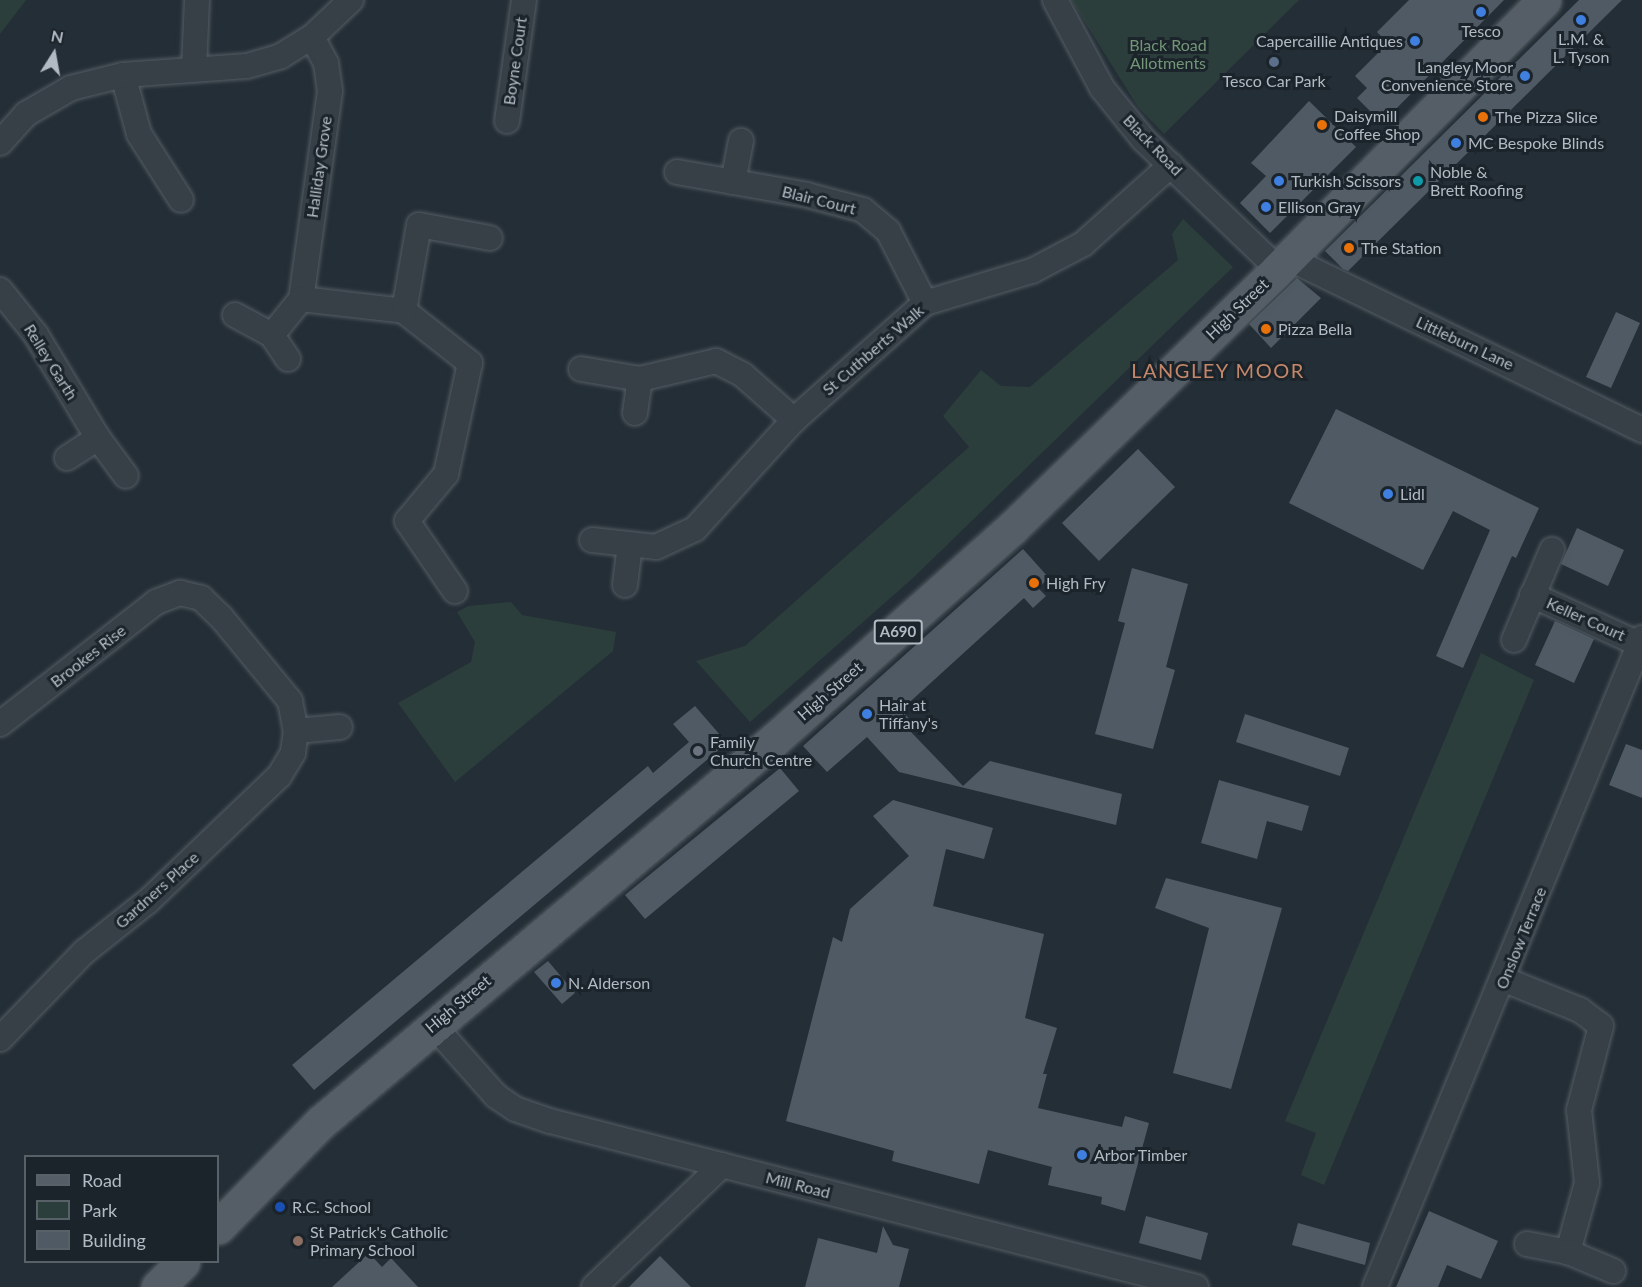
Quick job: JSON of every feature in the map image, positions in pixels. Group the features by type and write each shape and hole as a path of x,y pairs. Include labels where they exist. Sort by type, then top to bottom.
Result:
{"main road":[{"name":"High Street","path":"219,1226 321,1122 899,631 1012,528 1283,264 1544,0"},
{"path":"158,1287 182,1263"}],"street":[{"path":"194,69 197,0"},
{"path":"3,139 26,114 72,88 123,75 247,66 281,56 312,37 351,0"},
{"name":"Boyne Court","path":"507,121 524,0"},
{"name":"Black Road","path":"1055,0 1102,88 1144,140 1283,264"},
{"name":"Halliday Grove","path":"302,299 330,91 326,63 312,37"},
{"path":"123,75 139,134 181,200"},
{"path":"733,182 741,141"},
{"name":"St Cuthberts Walk","path":"592,540 656,547 695,529 794,420 925,303 1032,271 1083,244 1171,165"},
{"name":"Blair Court","path":"677,172 816,197 868,214 888,231 903,253 925,303"},
{"path":"404,311 419,225 490,238"},
{"name":"Littleburn Lane","path":"1283,264 1642,430"},
{"name":"Relley Garth","path":"0,290 36,335 98,438 126,476"},
{"path":"272,335 302,299 404,311 470,363 446,474 407,521 455,591"},
{"path":"235,315 272,335 288,360"},
{"path":"581,369 640,379 716,361 743,375 794,420"},
{"path":"635,413 640,379"},
{"path":"67,459 98,438"},
{"path":"625,585 630,545"},
{"name":"Keller Court","path":"1514,640 1552,550"},
{"name":"Brookes Rise","path":"0,724 156,602 180,593"},
{"name":"Gardners Place","path":"0,1039 84,952 148,901 279,776 293,753 296,730 290,701 221,617 201,598 180,593"},
{"name":"Keller Court","path":"1532,595 1641,641"},
{"name":"Onslow Terrace","path":"1375,1287 1505,980 1641,641"},
{"path":"296,730 340,727"},
{"path":"1505,980 1580,1010 1601,1026 1579,1110 1587,1183 1568,1252"},
{"name":"Mill Road","path":"433,1025 484,1084 515,1109 722,1165 1196,1287"},
{"path":"594,1287 722,1165"},
{"path":"1527,1244 1568,1252 1613,1271"}],"green space":[{"path":"0,0 26,0 0,34"},
{"name":"Black Road Allotments","path":"1071,0 1299,0 1164,134 1138,107"},
{"path":"1183,219 1233,267 914,577 750,722 696,661 745,646 969,447 943,416 981,370 1001,386 1030,387 1178,260 1172,234"},
{"path":"511,602 522,615 616,632 613,651 455,782 398,703 471,662 475,642 457,612 468,606"},
{"path":"1481,653 1534,680 1324,1185 1301,1175 1316,1133 1285,1121"}],"building":[{"path":"1409,0 1504,0 1382,123 1357,98 1367,88 1355,76 1388,43 1377,32"},
{"path":"1579,0 1622,0 1348,271 1343,269 1325,251"},
{"path":"1309,101 1356,147 1270,233 1240,203 1266,176 1251,163"},
{"path":"1297,278 1321,298 1271,348 1249,324"},
{"path":"1616,312 1640,323 1611,388 1586,377"},
{"name":"Lidl","path":"1336,409 1539,508 1516,558 1512,556 1463,668 1436,656 1490,530 1453,511 1423,570 1289,503"},
{"path":"1138,449 1175,487 1099,561 1062,523"},
{"path":"1577,528 1624,550 1608,586 1561,564"},
{"path":"1023,549 1049,578 1038,588 1046,596 1033,608 1024,598 901,710 917,727 911,732 963,786 990,761 1122,794 1116,825 899,772 867,737 827,772 803,746"},
{"path":"1132,568 1188,584 1166,667 1175,670 1153,749 1095,734 1125,623 1118,621"},
{"path":"1555,621 1594,639 1574,683 1535,665"},
{"path":"695,706 727,743 314,1090 292,1065 648,766 653,773 689,742 673,724"},
{"path":"1245,714 1349,748 1340,776 1236,742"},
{"path":"1626,744 1642,750 1642,798 1609,785"},
{"path":"780,768 799,791 645,919 625,895"},
{"path":"1219,780 1309,806 1302,831 1267,821 1257,859 1201,843"},
{"path":"893,800 993,828 984,859 946,849 933,906 1044,934 1025,1018 1057,1028 1043,1074 1047,1074 1038,1108 1122,1127 1125,1116 1149,1123 1125,1211 1101,1204 1102,1197 1048,1185 1052,1167 988,1150 979,1184 892,1161 894,1151 786,1121 833,937 842,942 850,909 909,856 873,816"},
{"path":"1166,878 1282,908 1231,1089 1173,1073 1209,928 1155,908"},
{"name":"N. Alderson","path":"548,961 575,993 562,1004 534,972"},
{"path":"1429,1211 1498,1241 1481,1279 1447,1265 1438,1287 1396,1287"},
{"path":"1146,1216 1208,1233 1201,1260 1139,1243"},
{"path":"1298,1223 1370,1243 1365,1265 1292,1245"},
{"path":"883,1226 893,1245 909,1249 899,1287 805,1287 818,1238 877,1253"},
{"path":"369,1253 382,1267 391,1258 418,1287 332,1287"},
{"path":"660,1256 691,1287 629,1287"}],"place":[{"name":"Tesco","path":"1481,12"},
{"name":"L.M. & L. Tyson","path":"1581,20"},
{"name":"Capercaillie Antiques","path":"1415,41"},
{"name":"Tesco Car Park","path":"1274,62"},
{"name":"Langley Moor Convenience Store","path":"1525,76"},
{"name":"The Pizza Slice","path":"1483,117"},
{"name":"Daisymill Coffee Shop","path":"1322,125"},
{"name":"MC Bespoke Blinds","path":"1456,143"},
{"name":"Turkish Scissors","path":"1279,181"},
{"name":"Noble & Brett Roofing","path":"1418,181"},
{"name":"Ellison Gray","path":"1266,207"},
{"name":"The Station","path":"1349,248"},
{"name":"Pizza Bella","path":"1266,329"},
{"name":"Lidl","path":"1388,494"},
{"name":"High Fry","path":"1034,583"},
{"name":"Hair at Tiffany's","path":"867,714"},
{"name":"Family Church Centre","path":"698,751"},
{"name":"N. Alderson","path":"556,983"},
{"name":"Arbor Timber","path":"1082,1155"},
{"name":"R.C. School","path":"280,1207"},
{"name":"St Patrick's Catholic Primary School","path":"298,1241"}],"district":[{"name":"LANGLEY MOOR","path":"1218,370"}]}
